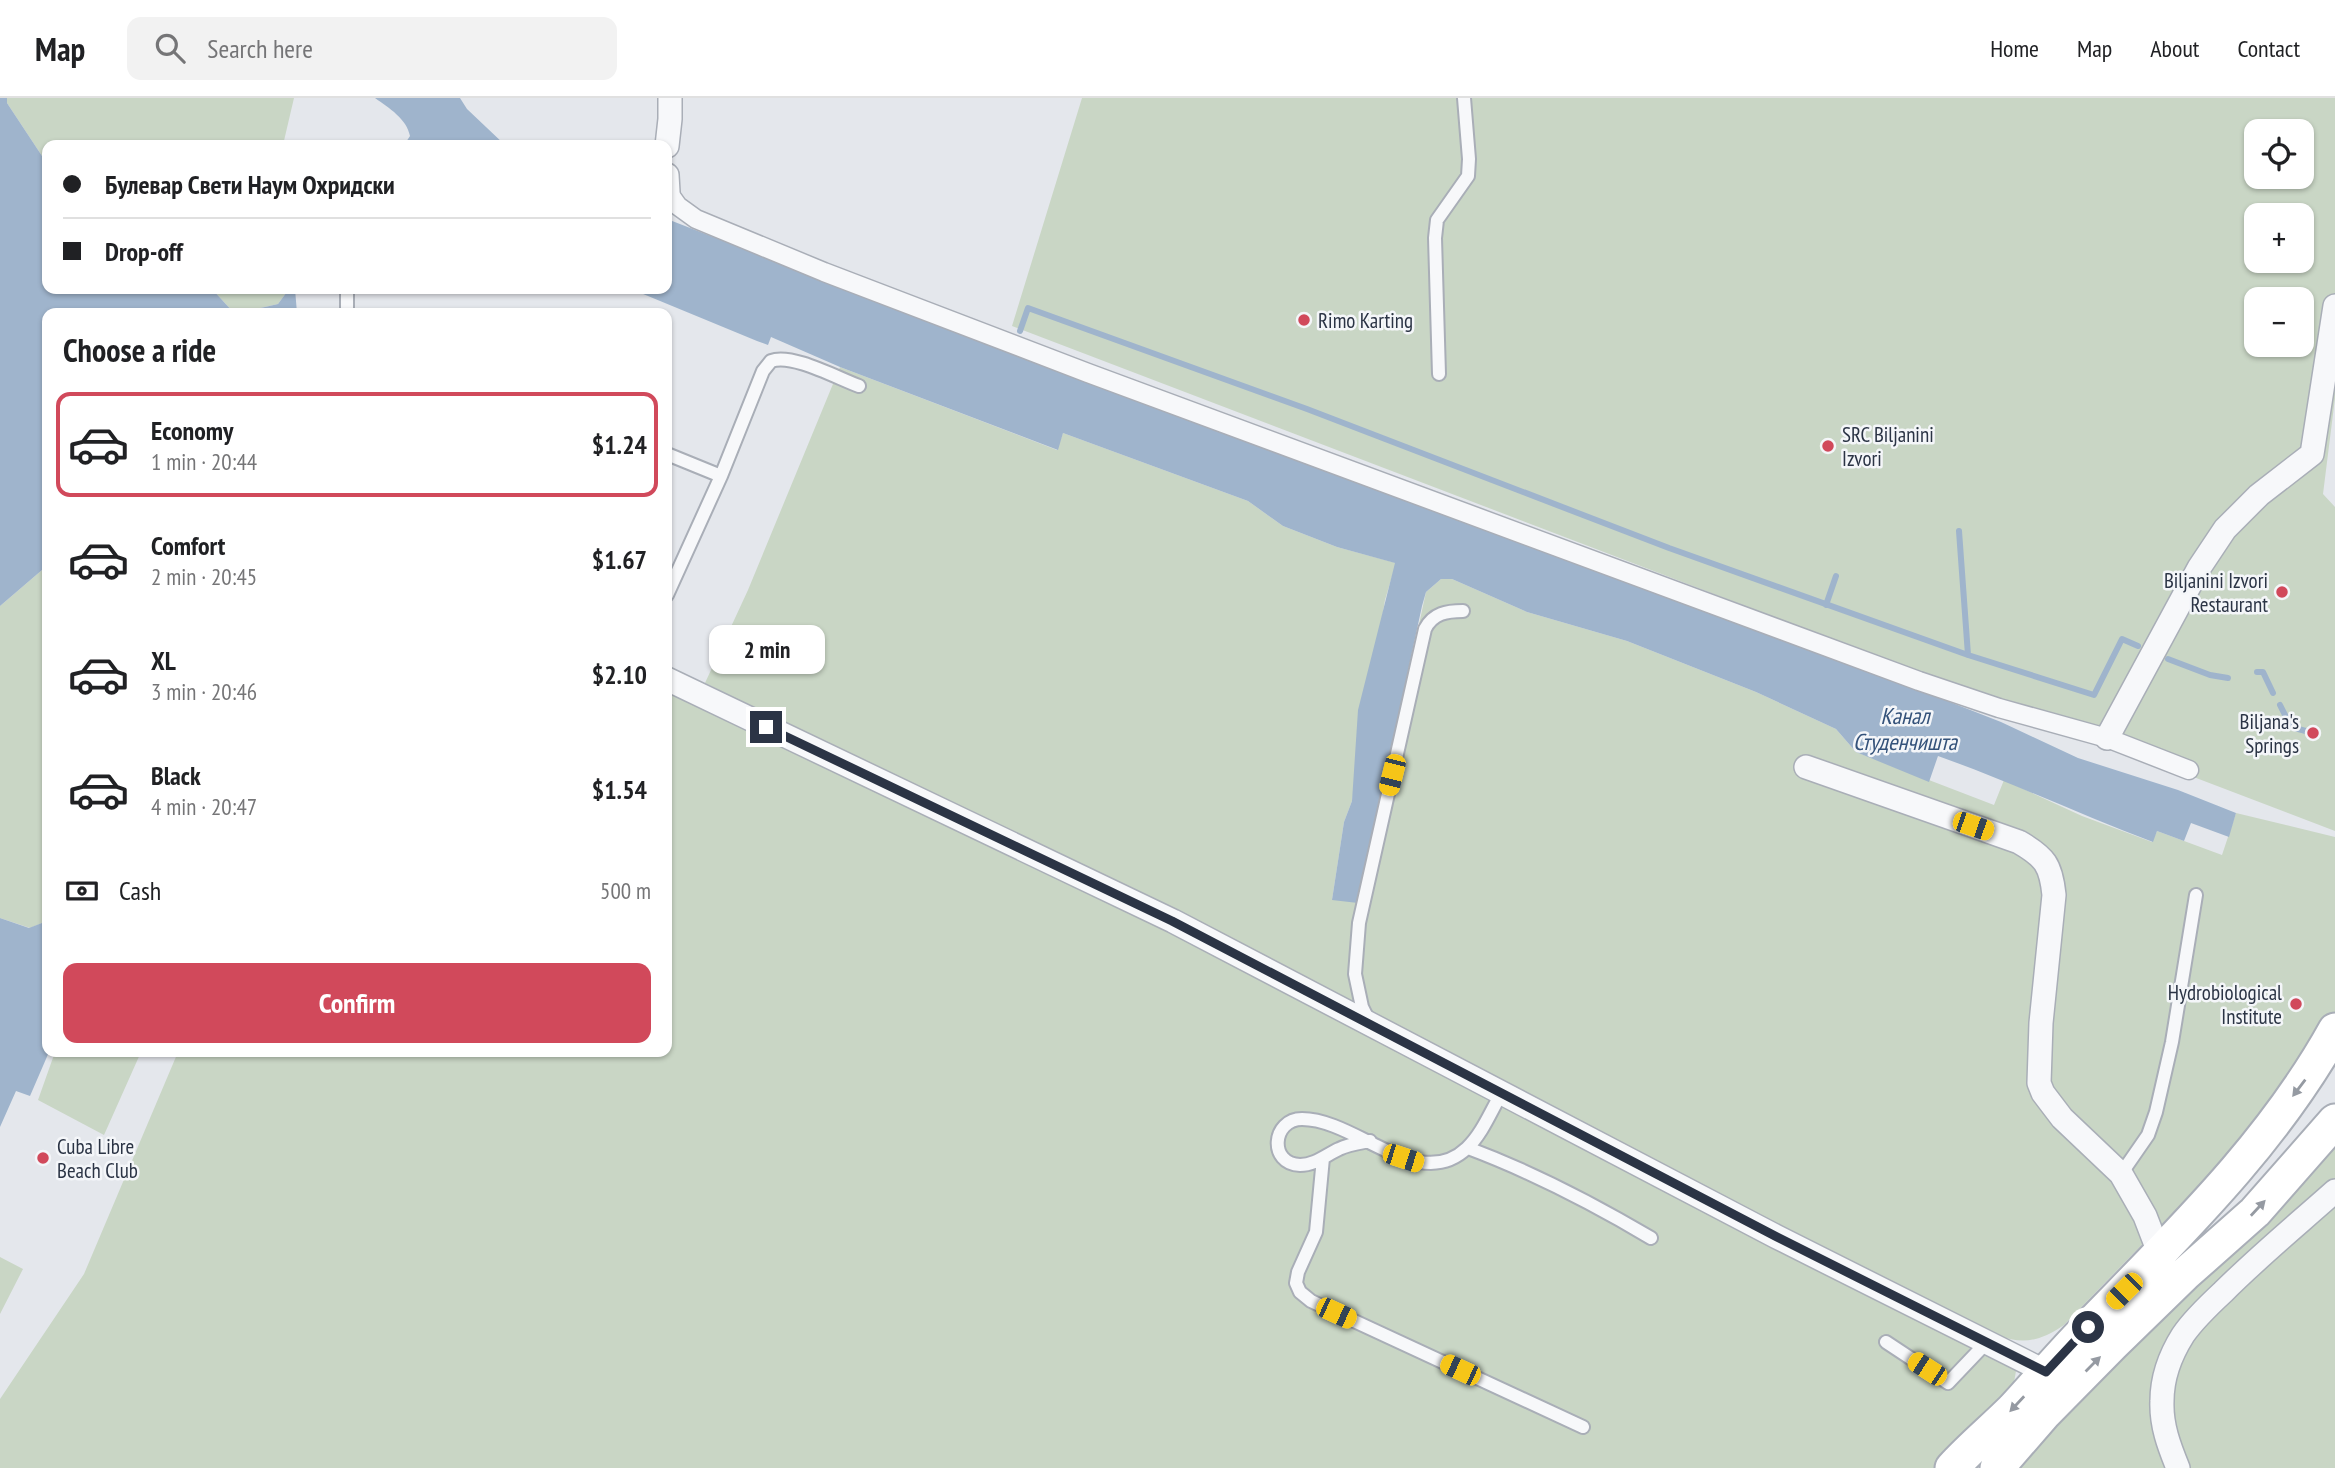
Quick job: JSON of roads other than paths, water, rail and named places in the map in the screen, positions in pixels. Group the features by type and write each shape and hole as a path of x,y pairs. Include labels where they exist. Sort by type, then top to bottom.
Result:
{"main road":[{"path":"1952,1468 2013,1409 2233,1174 2314,1068 2335,1030"},
{"path":"1997,1468 2044,1414 2112,1345 2185,1274 2255,1212 2335,1121"}],"street":[{"path":"668,140 670,98"},
{"path":"672,199 677,206 696,219 824,272 1088,373 1919,681 1999,708 2107,738 2189,770"},
{"path":"2107,738 2199,568 2225,529 2259,495 2312,454 2335,306"},
{"path":"672,681 1172,921 1777,1237 2046,1372"},
{"path":"1806,766 2019,842 2037,852 2046,862 2052,877 2054,895 2040,1034 2039,1083 2043,1093 2069,1126 2121,1174 2145,1216 2160,1255"},
{"path":"2178,1468 2166,1438 2162,1398 2165,1378 2175,1349 2203,1312 2250,1266 2335,1191"}],"lane":[{"path":"1439,374 1435,238 1437,220 1468,176 1464,98"},
{"path":"672,584 721,476 763,371 771,361 795,361 859,386"},
{"path":"672,456 721,476"},
{"path":"1373,1027 1357,992 1356,946 1359,923 1425,629 1434,617 1441,613 1463,611"},
{"path":"2121,1174 2148,1135 2155,1112 2172,1042 2196,895"},
{"path":"1370,1141 1353,1143 1307,1165 1296,1165 1284,1160 1278,1151 1279,1133 1292,1121 1303,1119 1333,1126 1370,1141 1403,1158 1422,1164 1441,1164 1468,1148 1501,1094"},
{"path":"1468,1148 1561,1188 1651,1238"},
{"path":"1323,1158 1316,1232 1298,1272 1296,1283 1300,1292 1311,1301 1583,1427"},
{"path":"1886,1342 1948,1383 1987,1342"}],"water":[{"path":"0,98 7,98 7,103 42,156 42,294 217,294 229,308 42,308 42,570 0,606"},
{"path":"375,98 460,98 467,109 500,140 407,140 410,136 408,130 397,114"},
{"name":"Канал Студенчишта","path":"672,221 1110,391 1904,684 2001,722 2078,758 2178,790 2236,813 2229,837 2191,823 2184,841 2157,831 2153,842 1938,756 1929,782 1856,752 1836,729 1756,692 1627,641 1527,612 1452,579 1441,579 1426,592 1422,606 1358,903 1332,900 1344,822 1352,801 1358,710 1395,563 1337,547 1283,526 1248,501 1063,433 1058,450 840,367 771,337 768,345 643,294 672,294"},
{"path":"285,294 295,294 297,308 261,308 278,304"},
{"path":"0,918 29,928 42,923 42,1057 47,1057 30,1096 16,1091 0,1127"}],"waterway":[{"path":"1020,331 1028,308 1307,409 1669,548 1968,655 2094,695 2122,639 2138,646"},
{"path":"1959,531 1968,655"},
{"path":"1826,605 1836,576"},
{"path":"2168,659 2210,675 2228,678"},
{"path":"2257,672 2263,672 2273,693"},
{"path":"2280,705 2291,727 2313,733"}],"place":[{"name":"Rimo Karting","path":"1304,320"},
{"name":"SRC Biljanini Izvori","path":"1828,446"},
{"name":"Biljanini Izvori Restaurant","path":"2282,592"},
{"name":"Biljana's Springs","path":"2313,733"},
{"name":"Hydrobiological Institute","path":"2296,1004"},
{"name":"Cuba Libre Beach Club","path":"43,1158"}]}
